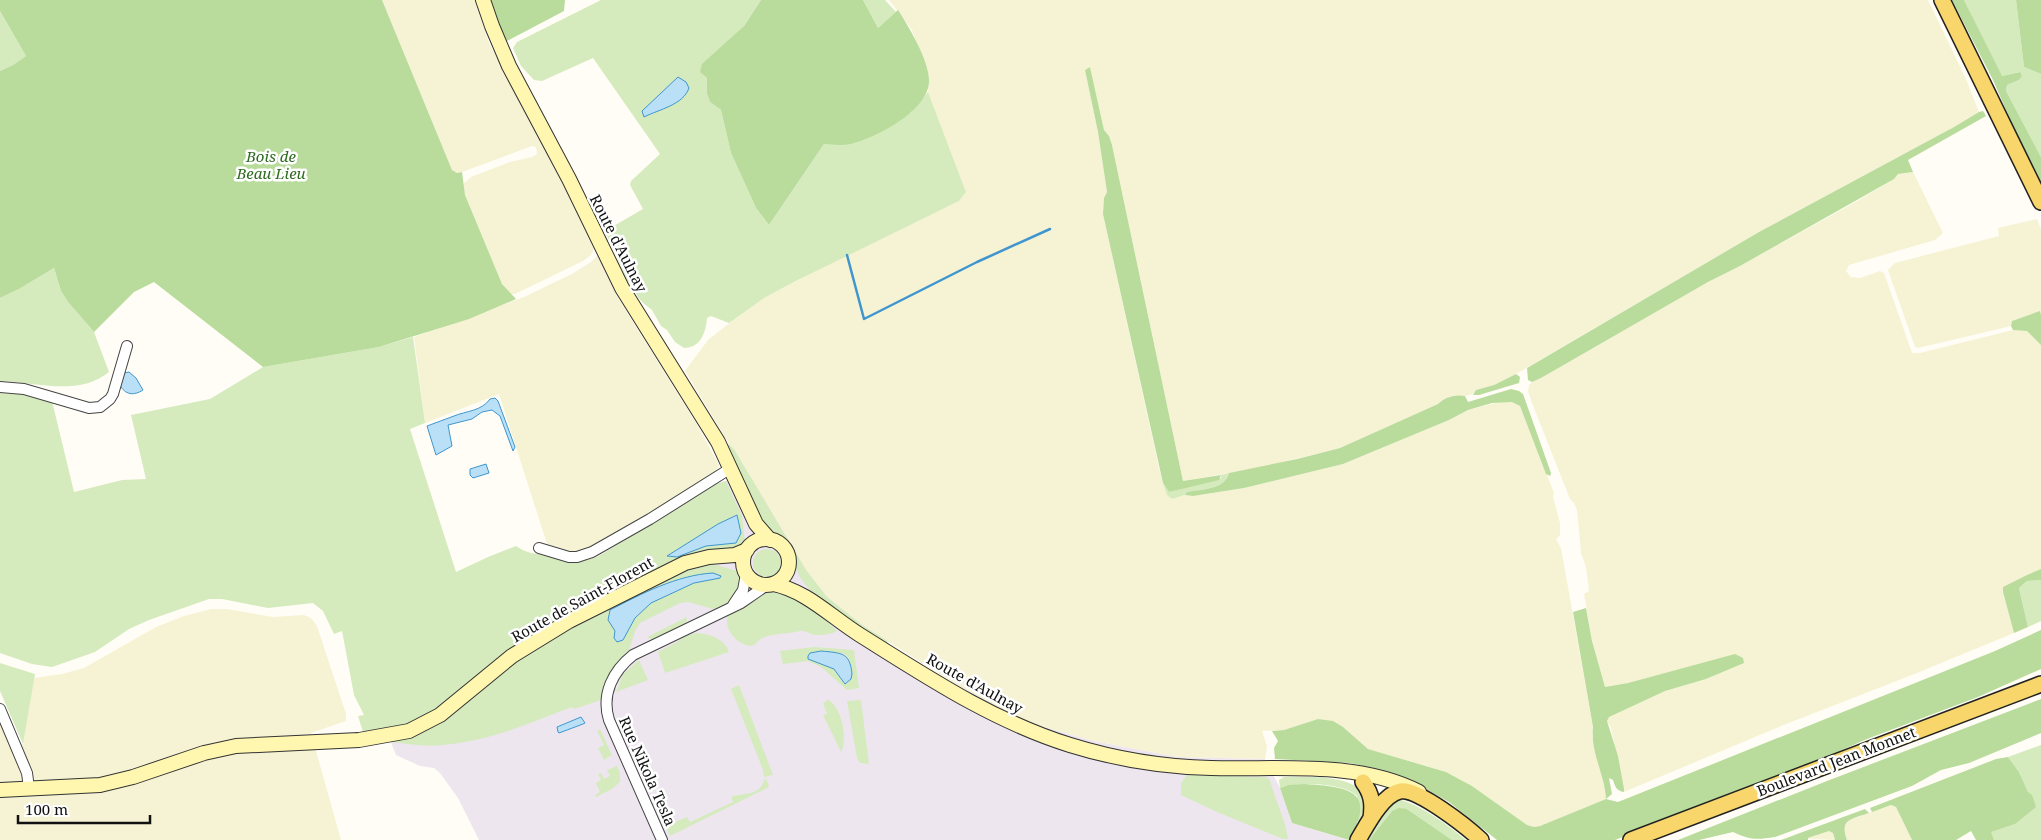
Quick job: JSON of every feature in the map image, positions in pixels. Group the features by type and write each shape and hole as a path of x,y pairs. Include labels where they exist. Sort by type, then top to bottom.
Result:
{"main road":[{"path":"1942,0 2041,202"},
{"path":"1808,772 1868,745 2010,690 2041,676"},
{"name":"Boulevard Jean Monnet","path":"1631,840 2041,684"},
{"name":"Boulevard Jean Monnet","path":"1648,840 2041,690"},
{"path":"1364,782 1372,801 1370,819"},
{"path":"1358,840 1381,804 1396,792 1406,791 1453,817 1481,840"}],"street":[{"name":"Route d'Aulnay","path":"483,0 492,26 510,66 569,179 622,288 718,442 756,524 770,540"},
{"path":"0,387 36,392 82,407 100,407 110,400 113,394 127,346"},
{"path":"539,548 569,557 577,557 592,552 658,515 731,468"},
{"name":"Route d'Aulnay","path":"740,492 748,527 748,549"},
{"path":"732,606 743,590 746,572 743,560 748,549 761,540 770,540 784,548 788,555 788,568 781,580 770,585 753,581 746,572"},
{"name":"Route de Saint-Florent","path":"0,790 87,787 114,783 204,753 236,746 359,740 409,731 440,715 497,667 547,634 674,568 698,559 735,555 748,549"},
{"name":"Route de Saint-Florent","path":"698,559 726,563 746,572"},
{"name":"Route d'Aulnay","path":"788,568 810,600"},
{"name":"Route d'Aulnay","path":"770,585 788,588 810,600 866,639 971,703 994,715 1069,745 1140,762 1209,768 1327,770"},
{"name":"Rue Nikola Tesla","path":"662,840 609,720 606,706 608,688 615,674 633,655 748,599 770,585"},
{"path":"0,709 27,773 29,788"},
{"path":"1327,770 1396,792 1435,812 1473,840"},
{"path":"1327,770 1358,772 1400,783 1451,810 1488,840"}],"shaded area":[{"path":"382,0 475,0 489,43 563,181 594,248 591,255 583,261 515,294 511,294 502,284 465,195 464,183 471,177 510,162 532,157 537,154 536,147 532,146 462,172 457,173 452,170"},
{"path":"889,0 1928,0 1966,79 1979,112 1759,232 1494,385 1476,390 1473,394 1451,396 1438,404 1340,448 1258,468 1183,481 1112,145 1109,136 1104,130 1090,67 1085,70 1098,132 1107,192 1104,198 1103,214 1159,468 1163,483 1172,499 1185,495 1193,496 1244,488 1343,464 1449,420 1468,410 1504,401 1520,406 1554,493 1553,497 1560,523 1560,535 1556,539 1561,548 1593,727 1592,735 1606,793 1606,799 1534,827 1527,825 1472,786 1446,772 1368,749 1343,727 1318,719 1284,730 1262,731 1267,746 1265,759 1178,757 1094,741 1026,722 955,684 862,625 827,597 806,570 685,371 708,340 764,298 847,255 959,201 966,192 928,92 929,79 912,30"},
{"path":"1913,172 1943,233 1935,240 1849,265 1846,271 1851,277 1860,278 1880,271 1884,273 1912,353 1920,353 2013,330 2027,331 2041,345 2041,569 2027,575 2003,592 2014,633 1781,726 1624,792 1611,728 1607,721 1609,716 1665,691 1706,679 1743,663 1677,670 1605,687 1592,641 1584,594 1589,591 1586,567 1581,553 1577,510 1570,499 1532,403 1528,391 1529,385 1708,282 1859,200 1894,179 1898,174"},
{"path":"2037,219 2041,229 2041,315 2040,312 2012,321 2011,326 1918,348 1915,347 1888,270 1895,263 1999,236 1998,228"},
{"path":"598,255 618,298 696,423 719,465 716,471 631,525 581,552 573,552 547,544 499,394 425,423 414,337 524,297 572,274 591,262"},
{"path":"746,471 889,644 955,684 1026,722 1094,741 1178,757 1265,759 1280,788 1292,823 1348,840 479,840 458,798 440,773 434,768 420,766 396,755 390,740 358,716 371,715 716,484"},
{"path":"211,609 227,609 273,617 304,615 311,618 317,626 346,714 346,721 311,733 341,840 0,840 0,723 9,747 23,744 33,678 62,674 84,668 156,627 184,616"},
{"path":"1891,805 1896,807 1912,840 1847,840 1843,828 1849,820"},
{"path":"1829,831 1833,833 1835,840 1807,839"}],"green space":[{"name":"Bois de Beau Lieu","path":"0,0 382,0 452,170 457,173 462,172 465,195 502,284 516,299 469,319 379,347 263,367 154,282 134,292 94,332 61,291 54,268 0,298 0,71 26,56 0,11"},
{"path":"489,0 565,0 564,11 505,42"},
{"path":"601,0 761,0 744,26 730,40 707,78 707,94 710,102 721,110 731,153 756,208 769,225 824,144 837,145 911,112 928,92 966,192 959,201 764,298 729,323 711,316 707,318 704,334 701,339 694,345 684,348 675,342 667,330 661,326 652,310 638,297 627,280 605,231 643,209 630,185 631,181 660,154 593,58 542,81 534,80 521,66 513,48 517,42"},
{"path":"761,0 863,0 878,28 898,10 922,53 929,79 922,101 902,120 877,134 851,144 824,144 769,225 756,208 731,153 721,110 710,102 707,94 707,78 700,72 702,64 744,26"},
{"path":"863,0 885,0 896,12 878,28"},
{"path":"1952,0 1964,0 2002,76 2020,72 2022,76 2019,80 2007,85 2006,91 2041,157 2041,183 2027,158 1993,80"},
{"path":"1964,0 2016,0 2024,67 2041,74 2041,157 2006,91 2007,85 2019,80 2022,76 2019,72 2002,76"},
{"path":"2016,0 2041,0 2041,74 2024,67"},
{"path":"0,11 26,56 0,71"},
{"path":"1090,67 1104,130 1109,136 1112,145 1183,481 1221,475 1219,480 1169,492 1163,483 1103,214 1104,198 1107,192 1098,132 1085,70"},
{"path":"1983,111 1986,116 1908,160 1913,172 1898,174 1894,179 1740,266 1708,282 1541,378 1532,382 1528,380 1527,368 1759,232"},
{"path":"54,268 61,291 94,332 109,372 97,380 70,386 0,381 0,298"},
{"path":"2040,311 2041,345 2027,331 2013,330 2011,326 2012,321"},
{"path":"413,337 425,423 410,429 456,572 516,546 528,552 566,561 583,561 597,557 716,484 726,481 742,516 745,543 742,546 672,565 443,707 408,726 364,735 358,716 364,715 354,695 342,631 334,634 323,611 313,603 268,608 222,599 209,599 149,620 129,629 95,652 52,667 32,664 0,653 0,393 25,394 52,401 74,492 122,480 146,479 131,415 210,399 263,367 379,347","holes":["733,516 736,543 706,546 677,557 668,555"]},
{"path":"1516,374 1520,377 1519,383 1479,395 1473,395 1476,390 1494,385"},
{"path":"1511,389 1523,394 1551,473 1550,476 1546,474 1520,406 1512,402 1492,403 1468,410 1449,420 1343,464 1244,488 1193,496 1185,495 1187,492 1218,486 1227,479 1229,473 1340,448 1450,397 1465,396 1468,402"},
{"path":"729,444 734,449 806,570 827,597 889,644 840,616 808,588 798,573 790,546 763,524 726,447"},
{"path":"1229,473 1227,479 1218,486 1187,492 1185,495 1172,499 1167,495 1163,483 1169,492 1221,478 1221,475"},
{"path":"767,549 777,553 781,563 777,573 767,577 757,573 753,563 757,553"},
{"path":"700,564 713,564 737,571 741,583 735,595 725,604 713,609 688,602 680,603 640,623 629,650 613,668 603,688 601,700 574,709 572,707 508,731 475,740 436,746 392,742 522,654 683,569"},
{"path":"2041,569 2041,580 2027,581 2019,588 2028,627 2014,633 2003,587"},
{"path":"2041,580 2041,621 2028,627 2019,588 2027,581"},
{"path":"768,591 782,591 799,599 816,611 837,631 820,635 802,631 771,635 762,638 750,646 740,642 729,630 727,625 728,615"},
{"path":"1586,608 1592,641 1605,687 1628,683 1735,654 1743,658 1744,663 1706,679 1665,691 1609,717 1607,721 1618,756 1624,792 1618,789 1613,780 1609,778 1612,794 1606,799 1594,745 1593,727 1573,612"},
{"path":"687,617 686,624 652,640 647,637"},
{"path":"2041,630 2041,669 1978,697 1867,739 1794,771 1615,840 1497,840 1449,802 1417,784 1382,770 1350,763 1275,759 1274,748 1278,741 1272,731 1284,730 1318,719 1333,721 1343,727 1368,749 1446,772 1472,786 1527,825 1534,827 1606,799 1618,802 1995,651"},
{"path":"697,633 716,638 727,647 729,652 665,673 658,652 679,641 682,637"},
{"path":"814,647 854,650 859,688 847,690 821,667 808,661 783,664 780,651","holes":["821,651 844,654 852,669 851,677 845,684 834,669 823,665 810,653"]},
{"path":"639,660 648,680 616,692 623,674"},
{"path":"0,663 35,674 23,744 0,691"},
{"path":"739,685 773,775 764,777 763,770 731,689"},
{"path":"827,699 840,715 844,731 841,752 823,715 827,714 823,703"},
{"path":"2041,699 2041,733 1969,763 1941,770 1912,786 1775,837 1753,839 1733,832 1699,840 1678,840 1827,781"},
{"path":"861,700 869,764 860,763 857,758 847,701"},
{"path":"600,729 612,755 604,760 598,748 604,745 597,731"},
{"path":"2041,745 2041,840 1994,840 1990,832 2015,824 2028,792 2019,772 2008,757"},
{"path":"2008,757 2019,772 2028,792 2032,795 2036,807 2015,824 1991,832 1994,840 1976,840 1971,831 1956,840 1912,840 1896,807 1891,805 1872,812 1870,808 1996,759"},
{"path":"617,766 620,773 620,782 612,789 596,797 595,795 600,792 596,783 601,780 598,774 601,773 604,779 610,776 607,770"},
{"path":"1187,775 1266,777 1270,780 1285,824 1288,839 1283,839 1217,812 1181,795 1181,783"},
{"path":"1284,777 1339,780 1352,784 1361,791 1366,802 1365,816 1351,840 1349,840 1358,823 1357,796 1342,788 1320,784 1280,788 1279,780"},
{"path":"766,778 769,787 670,836 666,826 687,817 690,822 733,802 731,797 757,791"},
{"path":"1304,784 1333,787 1354,794 1359,801 1360,810 1357,823 1349,840 1292,823 1280,788"},
{"path":"1399,799 1426,811 1466,840 1452,840 1407,809 1392,811 1369,840 1362,840 1391,802"},
{"path":"1399,808 1407,809 1452,840 1369,840 1392,811"},
{"path":"1865,809 1869,813 1852,819 1846,824 1845,833 1847,840 1835,840 1833,833 1829,831 1808,838 1808,840 1781,840"}],"water":[{"path":"678,77 686,82 689,88 682,99 644,117 642,111"},
{"path":"129,372 136,378 143,390 130,394 124,391 120,385 124,373"},
{"path":"495,398 498,401 515,447 513,451 500,416 492,410 482,412 472,419 448,425 452,446 436,455 427,426 483,406 490,399"},
{"path":"486,464 489,473 473,478 470,475 470,469"},
{"path":"737,515 741,533 736,543 706,546 677,557 667,556 718,524"},
{"path":"713,573 721,576 720,578 694,583 651,603 635,618 623,640 617,642 614,638 615,631 608,620 610,610 673,581"},
{"path":"821,651 839,653 847,658 851,667 851,679 845,684 834,669 808,659 810,653"},
{"path":"581,717 585,723 558,732 557,727"}],"waterway":[{"path":"847,255 864,319 977,262 1050,229"}]}
